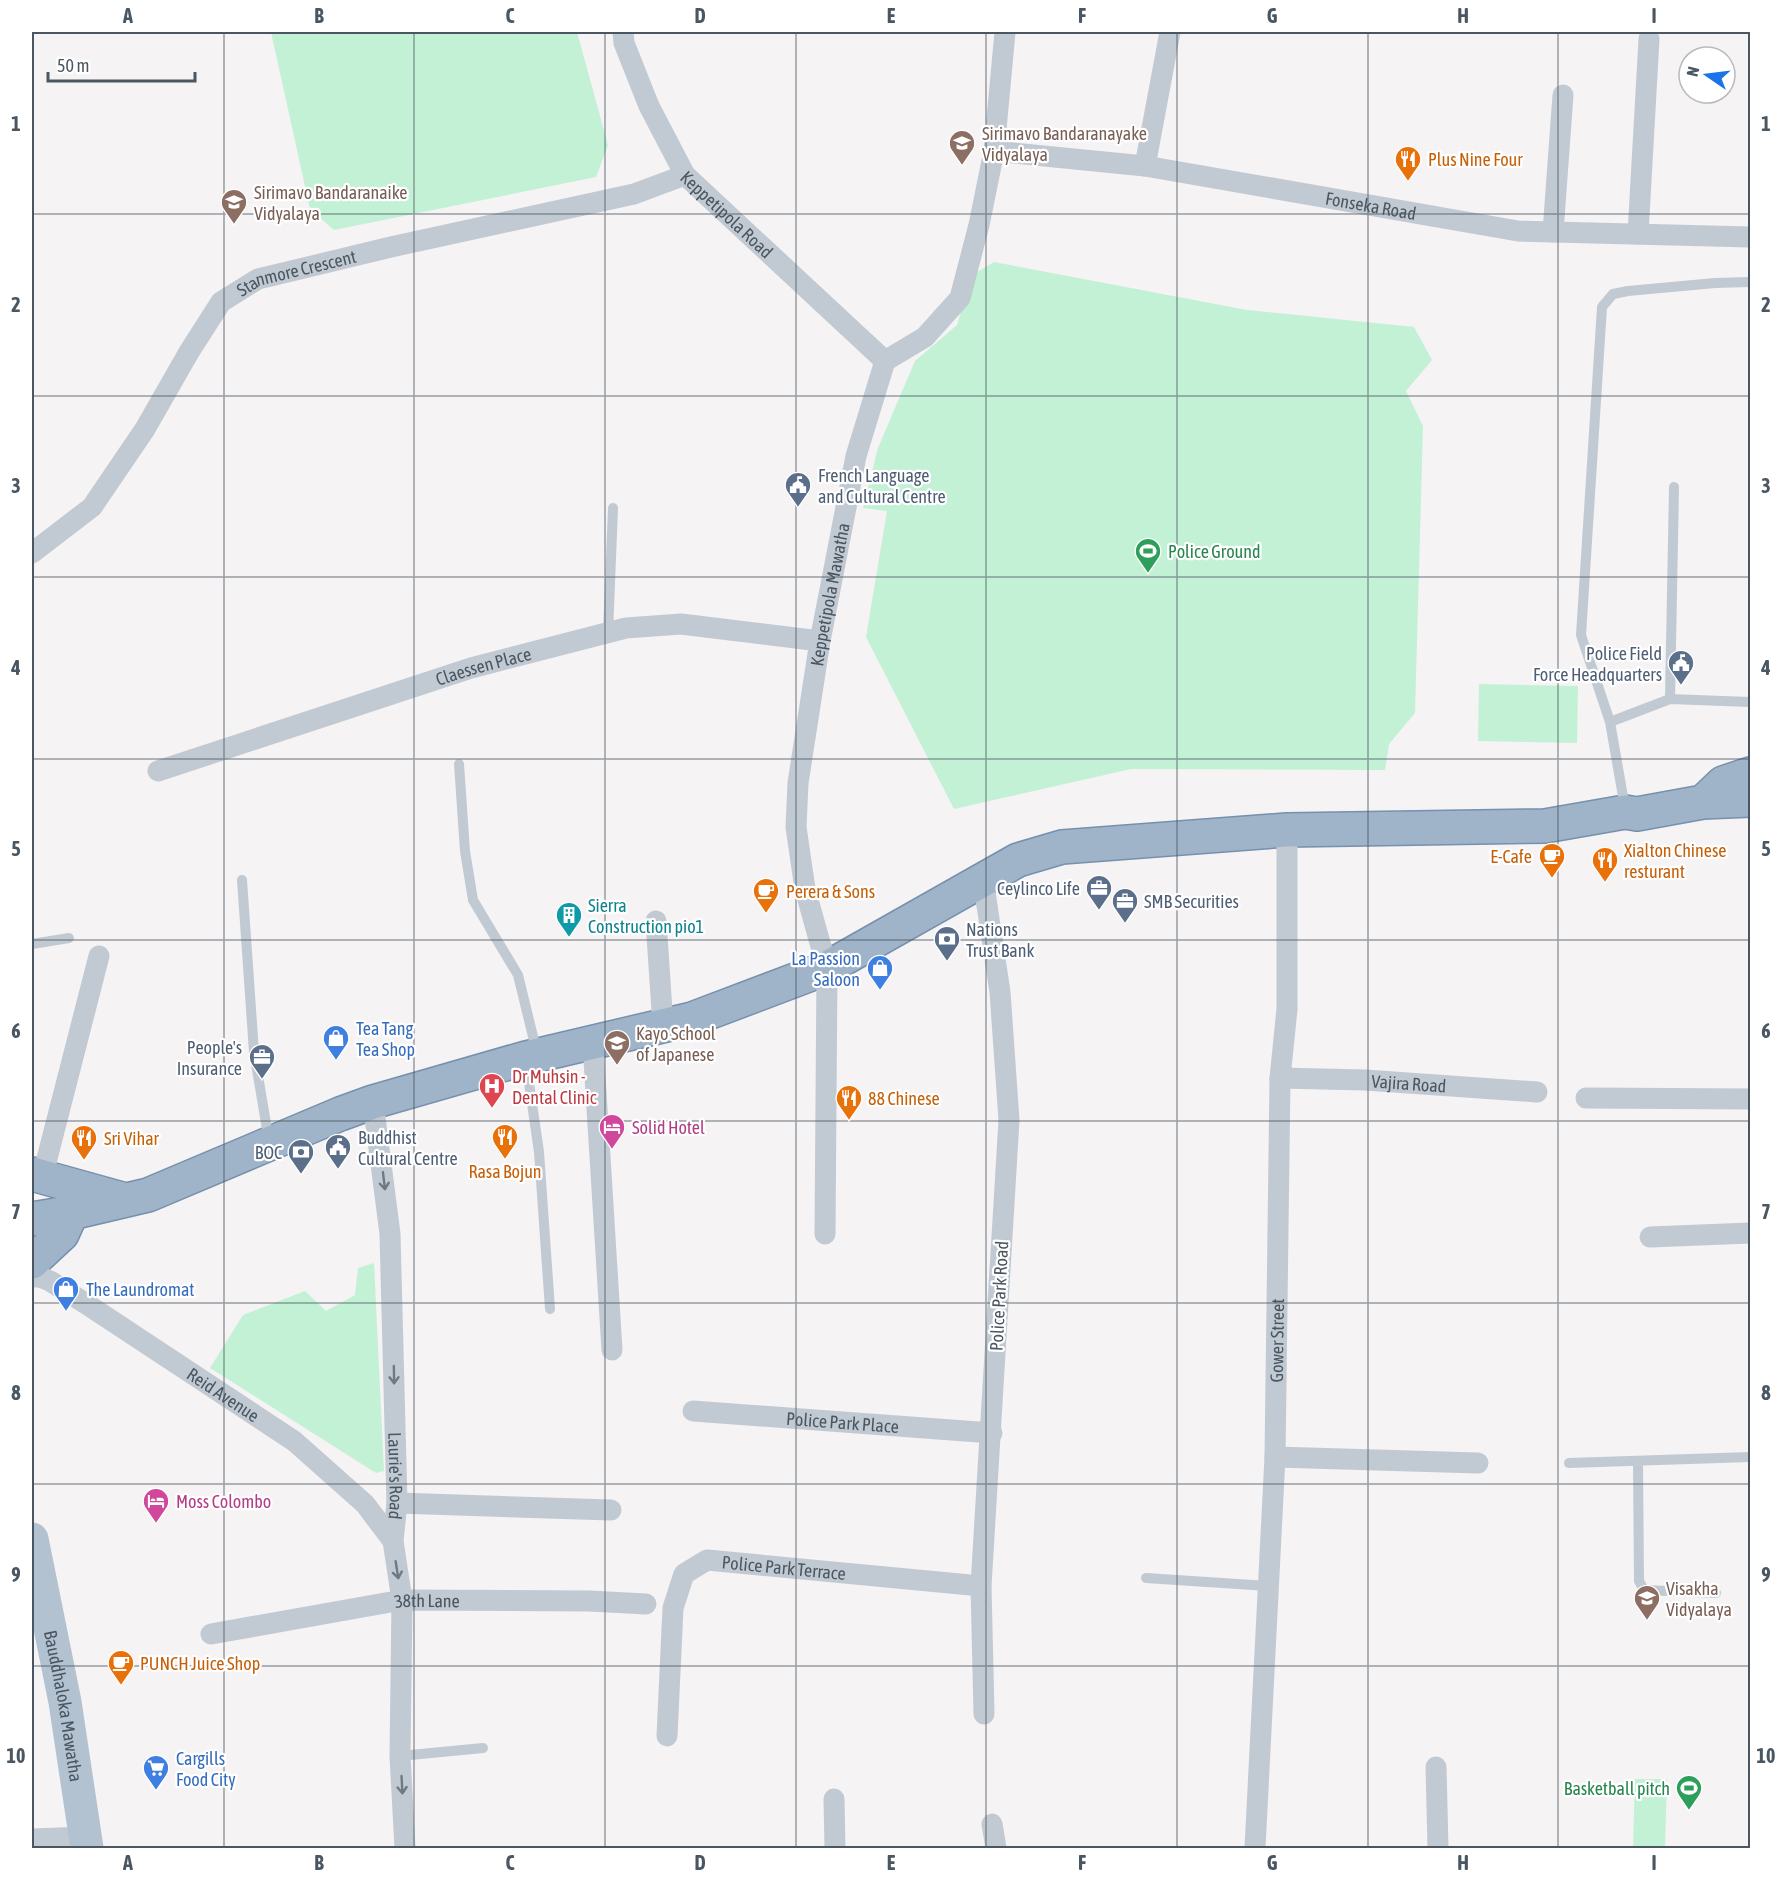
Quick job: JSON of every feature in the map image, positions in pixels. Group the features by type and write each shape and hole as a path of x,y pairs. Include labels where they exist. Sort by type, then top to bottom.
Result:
{"highway":[{"path":"1703,802 1723,783 1750,774"},
{"path":"32,1219 127,1201 169,1188 373,1102 532,1057 692,1019 827,968 1018,860 1062,847 1287,830 1545,826 1625,812 1636,814 1703,802 1750,800"},
{"path":"37,1176 127,1201"},
{"path":"32,1262 62,1234 72,1212"}],"main road":[{"name":"Bauddhaloka Mawatha","path":"32,1539 65,1702 86,1843"}],"street":[{"name":"Keppetipola Road","path":"623,32 624,43 649,106 685,175 885,361"},
{"path":"885,361 925,337 960,298 979,225 994,151 1005,32"},
{"path":"1144,166 1170,32"},
{"path":"1638,234 1649,39"},
{"path":"1553,232 1563,95"},
{"name":"Fonseka Road","path":"994,151 1144,166 1518,231 1750,237"},
{"name":"Stanmore Crescent","path":"32,553 92,507 145,429 221,302 258,279 391,247 634,194 685,175"},
{"name":"Keppetipola Mawatha","path":"825,1234 827,968 805,889 796,826 798,783 820,640 856,456 885,361"},
{"name":"Claessen Place","path":"158,771 471,668 626,628 681,624 820,640"},
{"name":"Gower Street","path":"1254,1848 1275,1457 1280,1078 1287,1009 1287,830"},
{"name":"Police Park Road","path":"983,879 1000,992 1009,1120 992,1433 981,1586 984,1714"},
{"path":"656,921 663,1026"},
{"path":"37,1176 99,956"},
{"path":"592,1044 612,1350"},
{"name":"Vajira Road","path":"1280,1078 1365,1080 1537,1092"},
{"path":"1586,1098 1750,1099"},
{"name":"Laurie's Road","path":"373,1102 390,1234 397,1503 393,1541 402,1600 400,1756 405,1848"},
{"path":"1650,1237 1750,1233"},
{"name":"Reid Avenue","path":"32,1277 50,1281 294,1441 365,1504 393,1541"},
{"name":"Police Park Place","path":"693,1411 992,1433"},
{"path":"1275,1457 1478,1464"},
{"path":"397,1503 610,1510"},
{"name":"Police Park Terrace","path":"667,1736 673,1608 684,1574 707,1560 981,1586"},
{"name":"38th Lane","path":"211,1634 402,1600 589,1601 646,1604"},
{"path":"1436,1767 1438,1848"},
{"path":"834,1799 835,1848"},
{"path":"992,1824 996,1848"},
{"name":"Bauddhaloka Mawatha","path":"32,1839 86,1843"}],"lane":[{"path":"1625,812 1610,722 1581,635 1602,307 1613,294 1628,291 1750,282"},
{"path":"1670,699 1674,487"},
{"path":"608,633 613,508"},
{"path":"1610,722 1670,699 1750,702"},
{"path":"459,764 465,851 473,900 518,975 532,1057 550,1310"},
{"path":"242,880 254,1052 270,1145"},
{"path":"32,944 69,938"},
{"path":"1569,1463 1750,1457"},
{"path":"1638,1462 1639,1581 1644,1590 1716,1593"},
{"path":"1146,1578 1268,1586"},
{"path":"400,1756 483,1749"}],"green space":[{"path":"271,32 577,32 608,145 596,177 334,230 310,209"},
{"name":"Police Ground","path":"994,262 1247,310 1414,327 1432,360 1406,391 1423,426 1415,713 1389,744 1385,770 1131,769 954,809 866,637 887,511 863,508 878,448 915,361 957,325 972,275"},
{"path":"1479,684 1578,686 1577,743 1478,741"},
{"path":"374,1263 384,1471 376,1473 210,1368 243,1315 305,1291 326,1311 355,1295 358,1268"},
{"path":"1635,1779 1667,1779 1665,1848 1633,1848"}],"place":[{"name":"Sirimavo Bandaranayake Vidyalaya","path":"962,166"},
{"name":"Plus Nine Four","path":"1408,182"},
{"name":"Sirimavo Bandaranaike Vidyalaya","path":"234,225"},
{"name":"French Language and Cultural Centre","path":"798,508"},
{"name":"Police Ground","path":"1148,574"},
{"name":"Police Field Force Headquarters","path":"1681,686"},
{"name":"E-Cafe","path":"1552,879"},
{"name":"Xialton Chinese resturant","path":"1605,883"},
{"name":"Ceylinco Life","path":"1099,911"},
{"name":"Perera & Sons","path":"766,914"},
{"name":"SMB Securities","path":"1125,924"},
{"name":"Sierra Construction pio1","path":"569,938"},
{"name":"Nations Trust Bank","path":"947,962"},
{"name":"La Passion Saloon","path":"880,991"},
{"name":"Tea Tang Tea Shop","path":"336,1061"},
{"name":"Kayo School of Japanese","path":"617,1066"},
{"name":"People's Insurance","path":"262,1080"},
{"name":"Dr Muhsin - Dental Clinic","path":"492,1109"},
{"name":"88 Chinese","path":"849,1121"},
{"name":"Solid Hotel","path":"612,1150"},
{"name":"Rasa Bojun","path":"505,1160"},
{"name":"Sri Vihar","path":"84,1161"},
{"name":"Buddhist Cultural Centre","path":"338,1170"},
{"name":"BOC","path":"301,1175"},
{"name":"The Laundromat","path":"66,1312"},
{"name":"Moss Colombo","path":"156,1524"},
{"name":"Visakha Vidyalaya","path":"1647,1621"},
{"name":"PUNCH Juice Shop","path":"121,1686"},
{"name":"Cargills Food City","path":"156,1791"},
{"name":"Basketball pitch","path":"1689,1811"}]}
